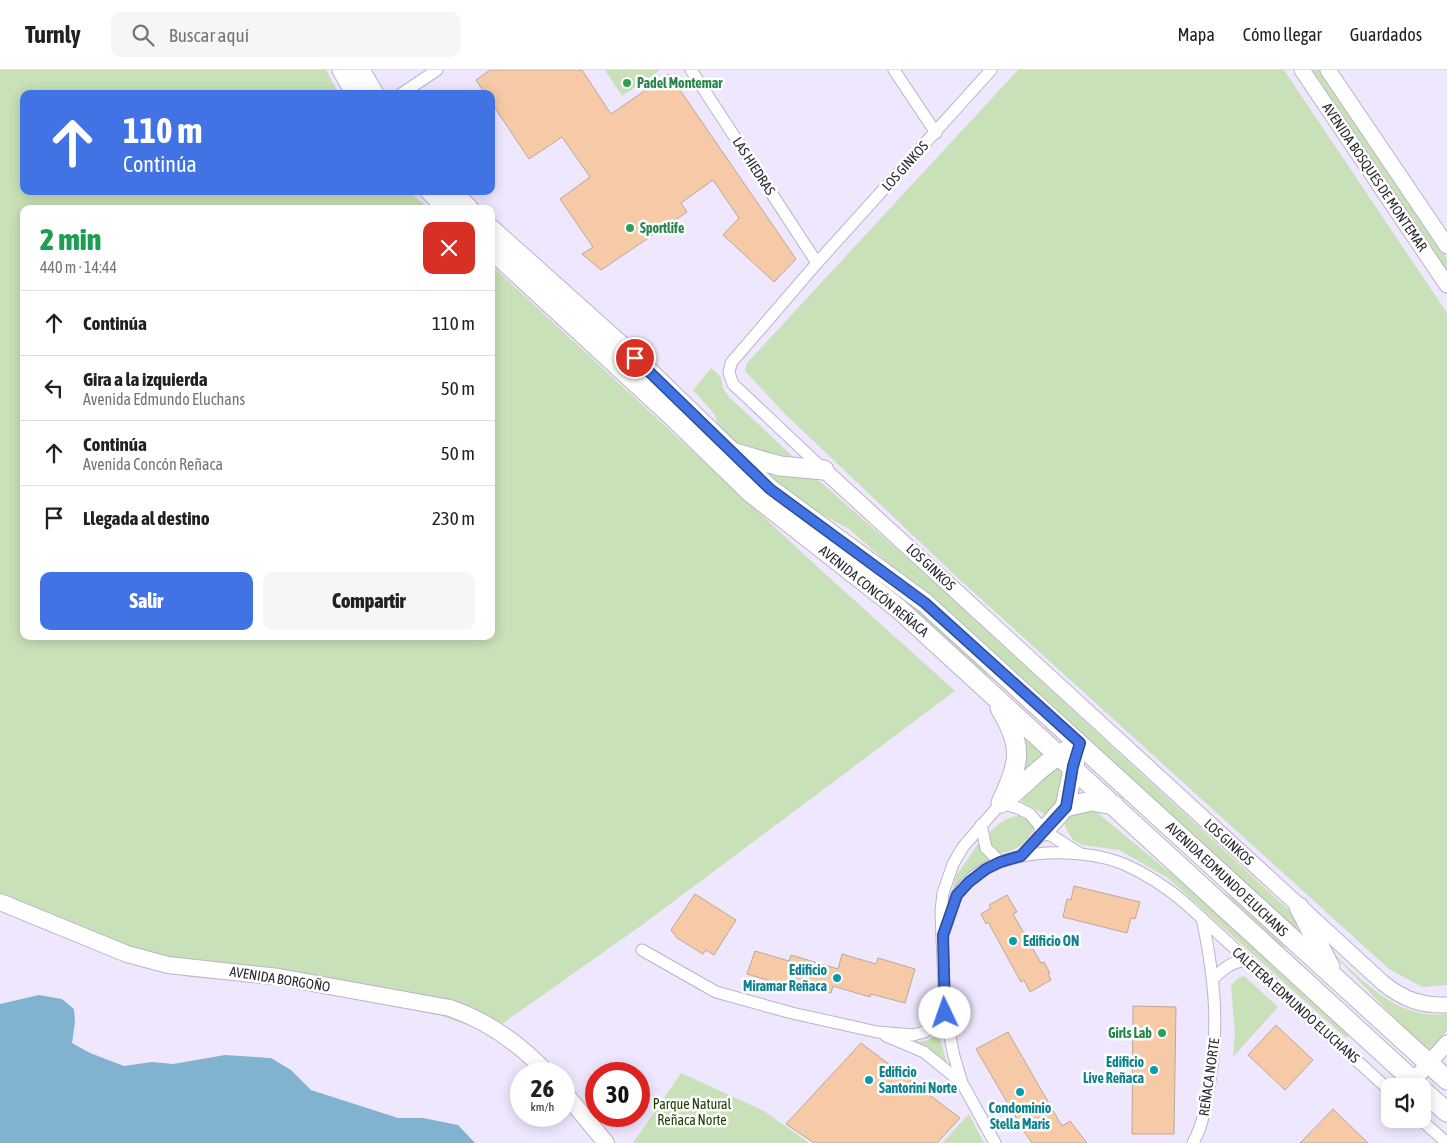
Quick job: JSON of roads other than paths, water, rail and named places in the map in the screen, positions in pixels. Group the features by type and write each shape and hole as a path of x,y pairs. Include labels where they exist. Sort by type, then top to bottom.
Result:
{"main road":[{"path":"342,70 354,90"},
{"path":"360,70 372,90"},
{"path":"434,195 444,205"},
{"path":"455,195 465,205"},
{"name":"AVENIDA CONCÓN REÑACA","path":"495,233 635,358 770,489 925,603 1008,679"},
{"name":"AVENIDA CONCÓN REÑACA","path":"495,253 672,416 750,492 899,609 990,692"},
{"path":"729,451 780,466 824,470"},
{"name":"AVENIDA EDMUNDO ELUCHANS","path":"1008,679 1447,1080"},
{"path":"990,692 1010,726 1016,743 1018,760 1001,803"},
{"name":"AVENIDA EDMUNDO ELUCHANS","path":"990,692 1073,766 1409,1078"},
{"path":"1001,803 1022,788 1058,754 1080,743"},
{"path":"1044,831 1066,807 1073,766 1080,743"},
{"path":"1066,807 1091,801 1114,804"},
{"name":"AVENIDA BORGOÑO","path":"0,902 127,954 168,965 279,977 450,1008 474,1017 509,1038 535,1062"},
{"path":"1300,907 1338,981"},
{"name":"AVENIDA EDMUNDO ELUCHANS","path":"1431,1097 1446,1109"},
{"path":"575,1105 606,1143"}],"street":[{"path":"407,90 437,70"},
{"name":"LAS HIEDRAS","path":"691,70 817,263"},
{"path":"894,70 936,133"},
{"name":"LOS GINKOS","path":"991,70 817,263 731,363 730,378 824,470 1383,983 1399,995 1423,1004 1447,1005"},
{"name":"AVENIDA BOSQUES DE MONTEMAR","path":"1302,70 1444,275"},
{"name":"AVENIDA BOSQUES DE MONTEMAR","path":"1328,70 1447,246"},
{"path":"995,1143 962,1083 945,1013 941,911 943,893 953,864 963,847 1001,803 1030,814 1044,831 1079,853"},
{"path":"981,825 986,848 1000,862"},
{"path":"1021,856 1044,831"},
{"path":"943,935 957,895 969,882 1000,862 1021,856 1079,853 1124,864 1155,879 1202,918"},
{"name":"CALETERA EDMUNDO ELUCHANS","path":"1202,918 1381,1083"},
{"name":"REÑACA NORTE","path":"1193,1143 1206,1110 1214,1062 1216,1014 1214,978 1202,918"},
{"path":"642,950 716,992 792,1013 878,1032 913,1035 924,1032 932,1027 945,1013"},
{"path":"1214,978 1223,969 1236,961 1246,960"},
{"path":"878,1032 924,1052 962,1083"},
{"path":"1422,1078 1429,1063 1447,1043"},
{"path":"1430,1128 1447,1143"}],"water":[{"path":"39,995 62,999 74,1009 75,1022 72,1043 90,1053 124,1066 152,1062 173,1064 225,1055 271,1058 291,1070 311,1090 398,1118 423,1118 458,1125 475,1143 0,1143 0,1004"}],"place":[{"name":"Padel Montemar","path":"627,83"},
{"name":"Sportlife","path":"630,228"},
{"name":"Edificio ON","path":"1013,941"},
{"name":"Edificio Miramar Reñaca","path":"837,978"},
{"name":"Girls Lab","path":"1162,1033"},
{"name":"Edificio Live Reñaca","path":"1154,1070"},
{"name":"Edificio Santorini Norte","path":"869,1080"},
{"name":"Condominio Stella Maris","path":"1020,1092"}],"park label":[{"name":"Parque Natural Reñaca Norte","path":"692,1112"}]}
